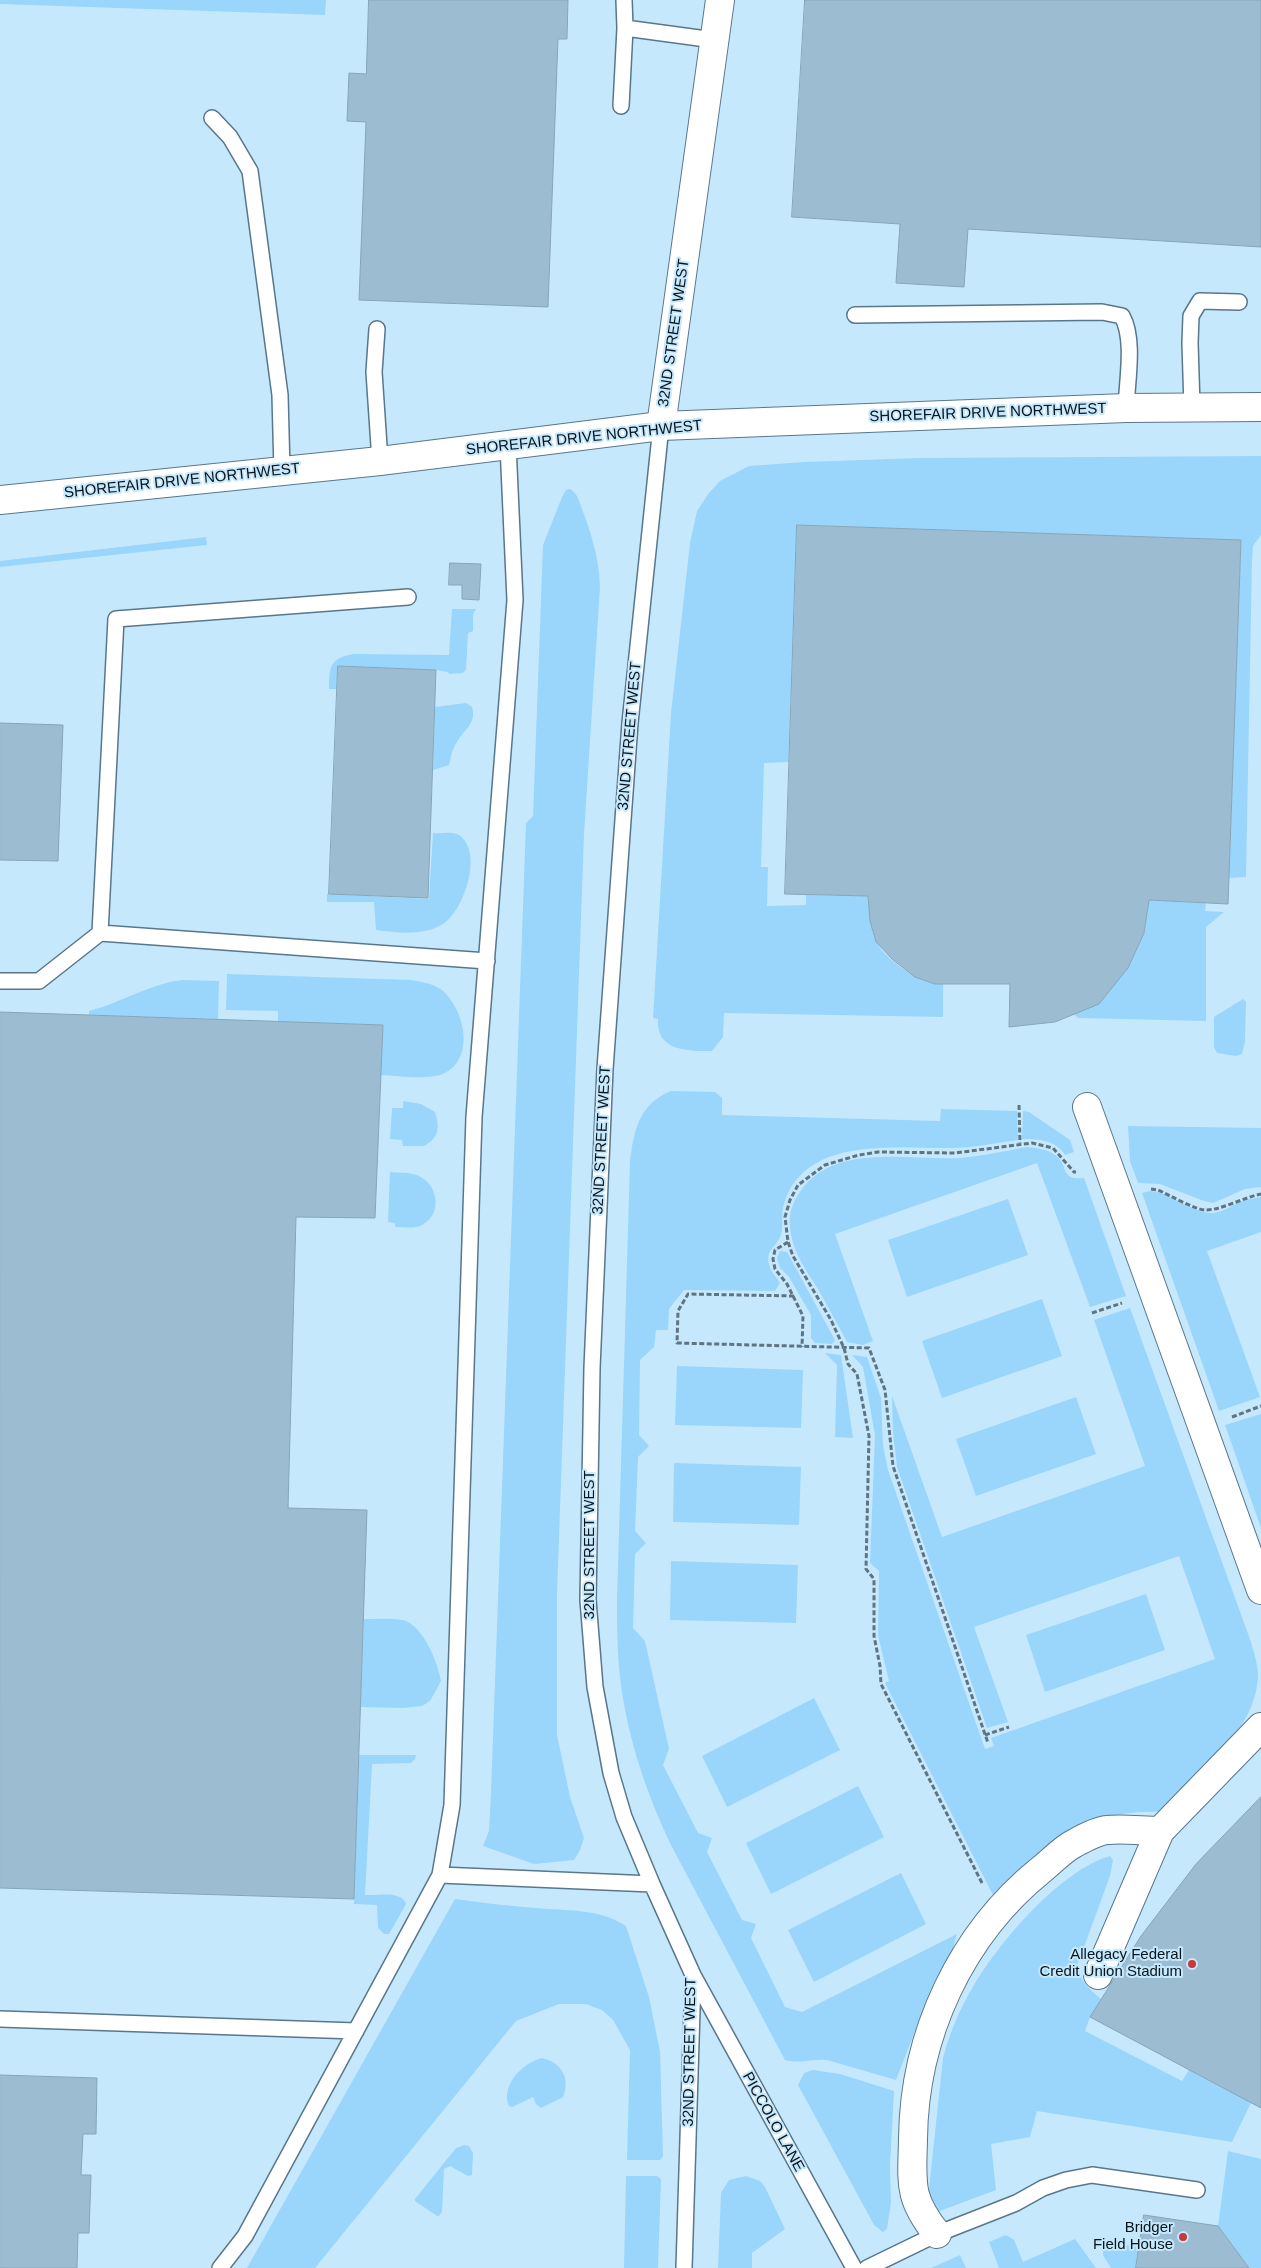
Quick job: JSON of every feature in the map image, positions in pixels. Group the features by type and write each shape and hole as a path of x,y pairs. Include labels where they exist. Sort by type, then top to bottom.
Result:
{"street":[{"name":"32ND STREET WEST","path":"661,426 720,0"},
{"name":"SHOREFAIR DRIVE NORTHWEST","path":"0,500 380,461 661,426 1126,408 1261,407"},
{"path":"1087,1107 1108,1160 1261,1590"},
{"path":"1098,1975 1160,1831 1261,1727"},
{"path":"937,2234 920,2212 912,2191 913,2110 922,2057 933,2021 953,1975 997,1914 1019,1888 1074,1843 1106,1830 1160,1831"}],"lane":[{"path":"621,106 625,28 624,0"},
{"path":"625,28 714,40"},
{"path":"212,118 230,137 250,171 280,395 282,471"},
{"path":"1192,407 1191,316 1200,301 1239,302"},
{"path":"854,315 1102,312 1122,316 1128,326 1129,345 1126,408"},
{"path":"377,329 374,372 380,461"},
{"name":"32ND STREET WEST","path":"661,426 630,723 605,1069 592,1368 588,1600 595,1687 611,1773 624,1817 693,1975 684,2268"},
{"path":"220,2268 245,2236 440,1874 452,1805 474,1117 515,600 508,444"},
{"path":"100,933 116,619 408,597"},
{"path":"0,981 39,981 100,933 487,961"},
{"path":"440,1874 652,1884"},
{"name":"PICCOLO LANE","path":"693,1975 854,2268"},
{"path":"0,2019 356,2031"},
{"path":"867,2268 937,2234 1016,2203 1043,2188 1066,2180 1092,2175 1197,2190"}],"path":[{"path":"1019,1105 1020,1143"},
{"path":"997,1914 881,1684 880,1666 874,1636 874,1579 866,1569 870,1436 857,1374 848,1364 844,1348 788,1242 785,1216 790,1200 798,1185 825,1165 851,1157 878,1152 955,1153 1020,1143 1053,1148 1074,1172 1108,1160"},
{"path":"1121,1197 1147,1189 1158,1190 1203,1210 1213,1209 1242,1198 1261,1194"},
{"path":"788,1242 775,1250 773,1259 775,1269 787,1284 803,1316 802,1347"},
{"path":"794,1296 688,1294 678,1311 677,1343 869,1348 886,1390 893,1466 988,1744"},
{"path":"1092,1314 1114,1306"},
{"path":"985,1735 1009,1727"}],"shaded area":[{"path":"0,0 326,0 325,15 0,4"},
{"path":"1261,456 1261,535 1253,546 1252,560 1246,877 1229,878 1241,540 797,525 789,762 764,763 761,867 768,867 767,906 806,905 806,895 868,896 876,942 881,950 896,964 915,976 943,984 943,1017 724,1013 723,1037 712,1051 684,1050 668,1044 662,1038 658,1019 653,1018 671,713 690,543 697,511 720,481 749,466 804,462 920,458"},
{"path":"570,489 577,496 589,529 598,563 600,587 584,834 557,1594 557,1735 570,1797 584,1838 574,1860 534,1864 483,1846 489,1831 491,1792 526,823 533,816 543,545 562,497 566,490"},
{"path":"206,537 207,545 0,567 0,561"},
{"path":"452,609 476,609 473,614 473,631 468,633 466,669 463,673 449,674 448,672 436,670 338,666 337,689 329,689 332,664 346,656 354,654 449,655"},
{"path":"466,703 472,707 473,718 455,745 449,765 433,770 435,707"},
{"path":"433,833 459,835 466,843 470,854 468,881 464,895 451,917 443,924 419,932 402,933 376,930 374,902 327,902 327,894 429,899"},
{"path":"1149,900 1206,903 1205,911 1224,912 1206,927 1206,1021 1078,1018 1074,1014 1128,968 1144,933"},
{"path":"227,974 411,980 430,984 443,991 453,1003 462,1025 463,1048 459,1059 453,1067 437,1076 381,1075 383,1025 278,1022 278,1011 226,1010"},
{"path":"183,980 219,981 218,1019 89,1015 89,1011 148,989"},
{"path":"1243,999 1246,1002 1245,1042 1242,1054 1236,1056 1217,1053 1214,1047 1214,1017"},
{"path":"671,1091 715,1092 722,1098 722,1115 940,1121 941,1109 1017,1111 1018,1140 959,1148 904,1147 855,1150 832,1156 811,1166 795,1182 784,1204 781,1236 770,1251 768,1261 780,1283 775,1291 684,1290 669,1309 668,1330 656,1330 654,1347 640,1360 639,1435 649,1446 638,1457 635,1531 646,1543 635,1554 633,1628 645,1641 669,1749 663,1765 698,1833 712,1838 707,1852 742,1920 756,1924 751,1938 785,2007 802,2012 957,1934 951,1955 926,2003 896,2080 827,2060 796,2062 785,2060 672,1847 653,1804 631,1738 622,1691 617,1642 630,1161 636,1129 640,1119 652,1103 660,1096"},
{"path":"403,1101 421,1104 435,1112 438,1123 437,1132 433,1139 424,1146 403,1146 402,1140 390,1139 392,1108 403,1108"},
{"path":"1023,1111 1029,1112 1070,1140 1074,1152 1065,1155 1052,1143 1041,1140 1022,1139"},
{"path":"1128,1126 1261,1128 1261,1187 1245,1189 1213,1203 1160,1184 1138,1183 1130,1161"},
{"path":"1027,1147 1042,1149 1052,1153 1059,1159 1065,1171 1071,1177 1084,1178 1126,1296 1090,1307 1037,1163 835,1234 873,1341 863,1345 847,1342 822,1295 800,1260 791,1236 790,1213 793,1204 800,1192 814,1176 832,1166 852,1160 874,1157 960,1158"},
{"path":"390,1172 410,1173 428,1182 435,1197 436,1205 434,1213 422,1225 395,1227 395,1223 388,1222"},
{"path":"1150,1191 1165,1194 1193,1208 1209,1213 1223,1210 1245,1200 1261,1197 1261,1232 1207,1251 1260,1397 1219,1411 1142,1193"},
{"path":"1008,1199 1028,1255 907,1297 888,1240"},
{"path":"780,1251 787,1252 835,1340 832,1344 815,1343 811,1338 811,1315 789,1277 780,1268 777,1258"},
{"path":"1042,1299 1062,1356 942,1398 922,1341"},
{"path":"1130,1308 1251,1642 1258,1672 1255,1696 1236,1734 1207,1768 1161,1812 1115,1815 1072,1830 1039,1853 994,1897 885,1683 889,1681 878,1635 879,1571 870,1563 875,1435 863,1367 852,1355 867,1357 881,1398 883,1446 888,1470 985,1749 994,1746 991,1738 1215,1659 1179,1556 974,1627 1008,1722 987,1728 897,1467 893,1433 892,1396 942,1537 1145,1466 1094,1320"},
{"path":"825,1353 841,1355 853,1438 835,1437 837,1365"},
{"path":"677,1366 803,1370 801,1428 675,1425"},
{"path":"1076,1397 1096,1454 976,1496 956,1439"},
{"path":"1261,1414 1261,1528 1225,1425"},
{"path":"674,1463 801,1467 799,1525 673,1522"},
{"path":"671,1561 798,1565 796,1623 670,1620"},
{"path":"1146,1594 1165,1650 1045,1692 1026,1635"},
{"path":"364,1619 403,1620 417,1629 433,1655 441,1681 430,1701 422,1706 403,1708 360,1707"},
{"path":"814,1698 840,1750 727,1807 702,1756"},
{"path":"359,1755 416,1755 411,1763 372,1764 365,1895 394,1895 406,1904 389,1934 384,1934 378,1928 377,1905 354,1904"},
{"path":"858,1786 884,1837 771,1894 746,1843"},
{"path":"1261,1797 1261,2108 1251,2103 1232,2142 1037,2111 1030,2137 991,2144 996,2190 937,2212 928,2198 943,2058 964,2002 999,1948 1033,1909 1052,1891 1091,1864 1110,1856 1113,1860 1110,1876 1077,1966 1083,1981 1101,1999 1196,1864","holes":["1090,2017 1189,2070 1182,2081 1085,2031"]},
{"path":"901,1873 926,1924 814,1982 788,1930"},
{"path":"455,1899 582,1911 605,1916 626,1926 649,1997 660,2052 663,2156 660,2160 627,2160 630,2050 613,2020 602,2010 586,2004 559,2004 516,2021 315,2268 247,2268"},
{"path":"542,2058 554,2063 563,2072 566,2083 563,2097 541,2108 536,2104 533,2097 512,2107 509,2106 507,2098 510,2083 528,2064"},
{"path":"813,2070 840,2074 894,2091 890,2166 891,2202 887,2229 883,2232 874,2225 798,2085 804,2073"},
{"path":"464,2145 469,2146 473,2153 472,2175 468,2176 450,2166 444,2169 442,2212 437,2216 415,2201 415,2199 456,2148"},
{"path":"1228,2151 1261,2159 1261,2268 1111,2268 1103,2255 1103,2249 1109,2243 1140,2247 1218,2226"},
{"path":"626,2176 657,2176 661,2179 658,2268 624,2268"},
{"path":"746,2176 760,2181 765,2187 785,2229 752,2253 752,2268 718,2268 721,2193 729,2180"},
{"path":"1006,2235 1014,2240 1023,2262 1075,2239 1096,2268 999,2268 989,2242"},
{"path":"960,2255 966,2268 931,2268"}],"building":[{"path":"369,0 568,0 567,39 558,39 548,307 359,300 366,122 347,121 349,73 366,74"},
{"path":"805,0 1261,0 1261,247 968,229 964,287 896,283 900,224 792,217"},
{"path":"797,525 1241,540 1228,904 1149,900 1144,933 1128,968 1099,1004 1055,1022 1009,1027 1010,984 935,984 915,977 893,960 876,942 870,921 868,896 785,894"},
{"path":"450,563 481,564 479,600 462,599 462,585 449,585"},
{"path":"338,666 436,670 428,898 329,894"},
{"path":"0,723 63,725 58,861 0,860"},
{"path":"0,1012 383,1025 375,1218 296,1217 288,1508 367,1510 354,1899 0,1888"},
{"name":"Allegacy Federal Credit Union Stadium","path":"1261,1797 1261,2108 1090,2017 1141,1936 1196,1864"},
{"path":"0,2075 97,2078 96,2134 83,2134 81,2175 91,2175 89,2233 78,2233 77,2268 0,2268"},
{"name":"Bridger Field House","path":"1144,2215 1218,2226 1249,2268 1136,2268"}],"place":[{"name":"Allegacy Federal Credit Union Stadium","path":"1192,1964"},
{"name":"Bridger Field House","path":"1183,2237"}]}
